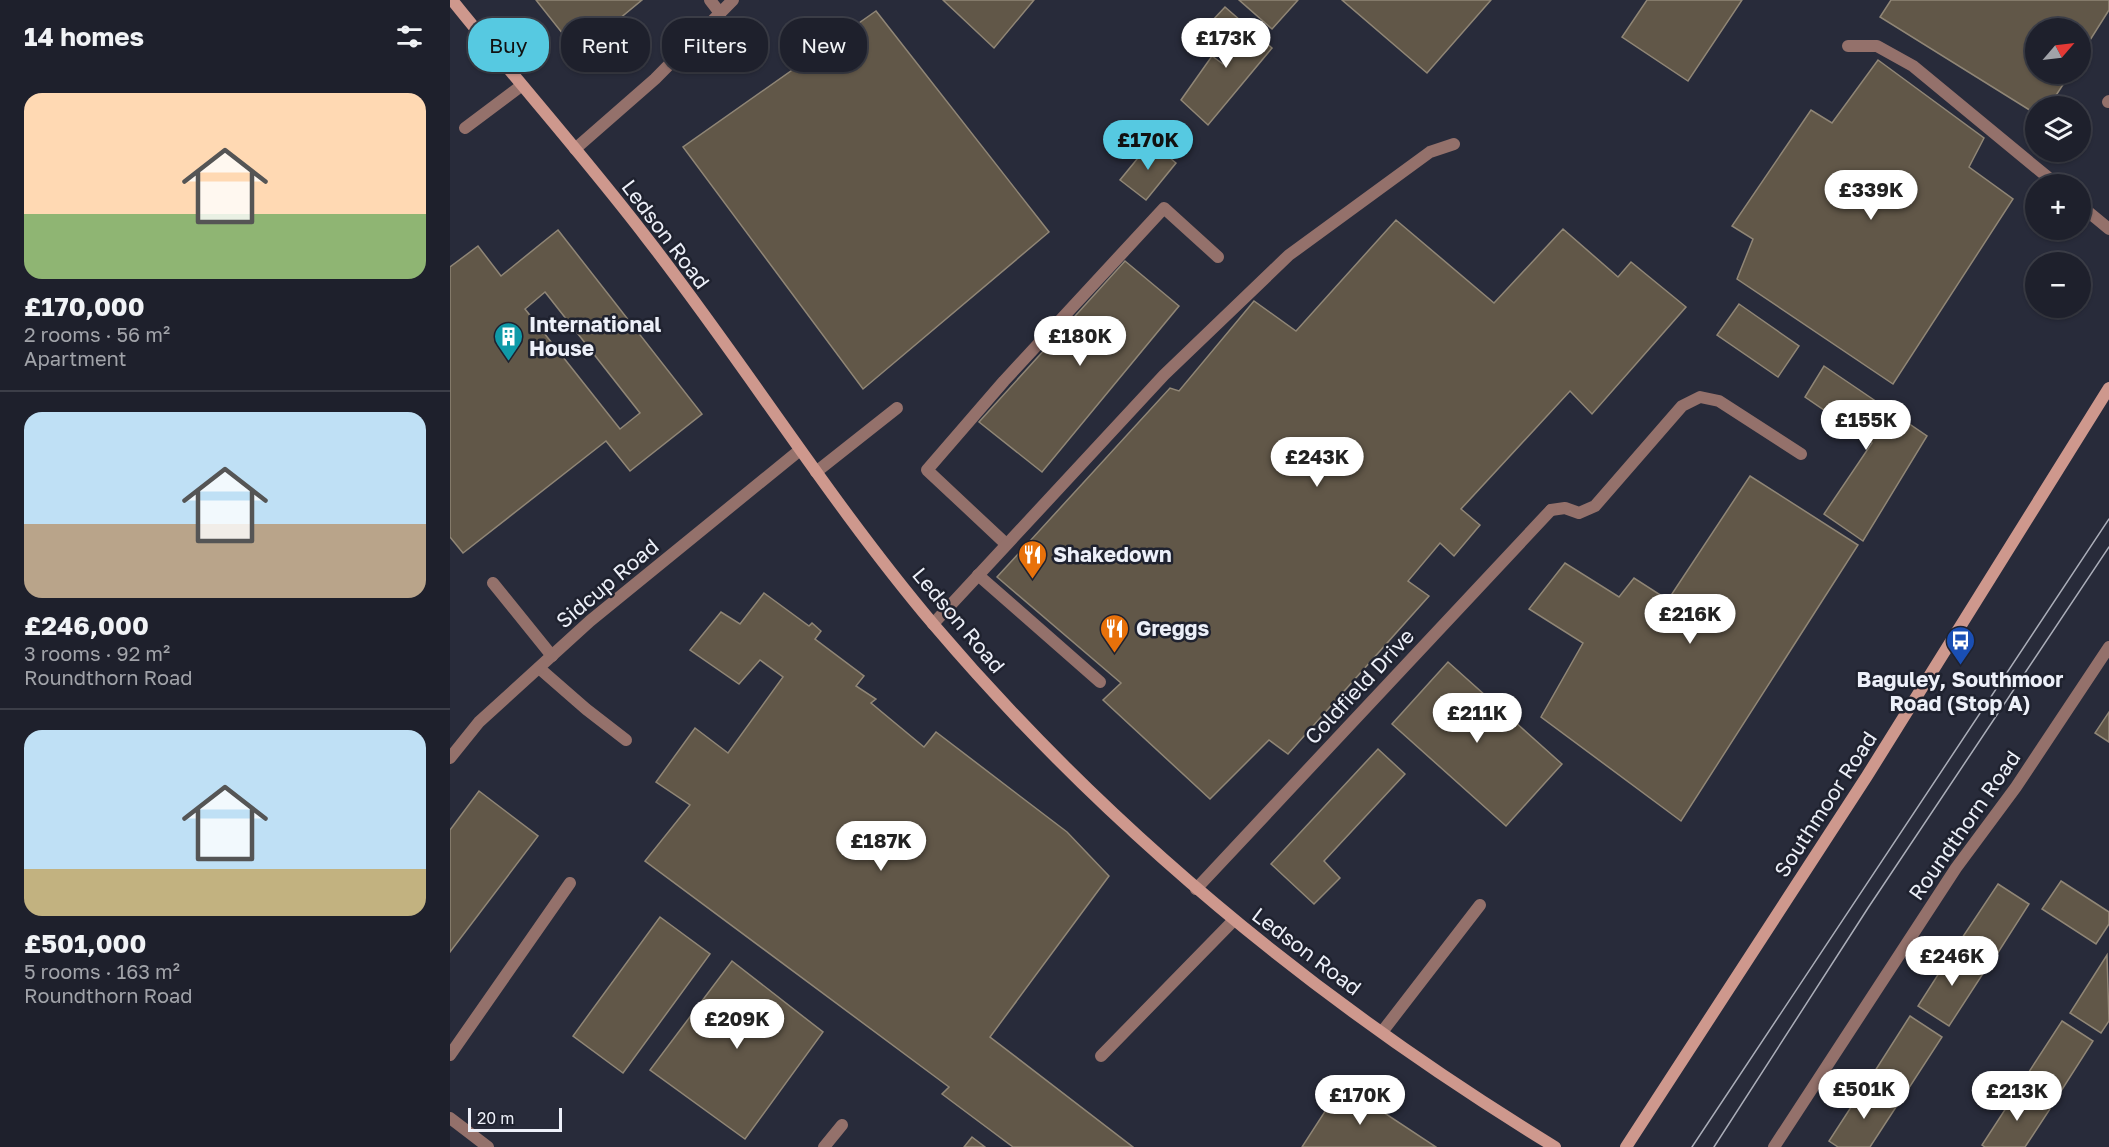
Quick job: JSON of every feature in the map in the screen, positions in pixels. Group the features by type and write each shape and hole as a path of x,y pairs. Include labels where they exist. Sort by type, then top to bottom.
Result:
{"street":[{"name":"Ledson Road","path":"452,0 647,238 816,472 933,624 996,694 1076,777 1196,889 1234,920 1382,1032 1503,1115 1555,1147"},
{"path":"710,0 720,13"},
{"path":"574,149 655,79 733,0"},
{"path":"1848,46 1878,46 1913,66 2044,174"},
{"path":"465,128 521,86"},
{"path":"933,624 1164,375 1289,255 1430,152 1454,144"},
{"path":"1006,544 927,470 1004,381 1164,208 1218,257"},
{"path":"2091,214 2109,229"},
{"name":"Southmoor Road","path":"1626,1147 1867,776 2109,388"},
{"name":"Coldfield Drive","path":"1196,889 1551,510 1565,508 1579,513 1595,506 1682,406 1700,396 1719,401 1802,454"},
{"path":"816,472 897,408"},
{"name":"Sidcup Road","path":"450,758 479,722 590,621 800,450"},
{"path":"978,575 1100,682"},
{"path":"493,583 552,656"},
{"name":"Roundthorn Road","path":"1774,1147 1956,868 2016,787 2109,647"},
{"path":"539,668 626,740"},
{"path":"450,1055 570,883"},
{"path":"1382,1032 1480,905"},
{"path":"1101,1056 1234,920"},
{"path":"450,1118 488,1147"},
{"path":"824,1147 842,1125"}],"building":[{"path":"536,0 642,0 620,18 561,18 561,32"},
{"path":"943,0 1034,0 994,48"},
{"path":"1239,0 1298,0 1272,29"},
{"path":"1342,0 1491,0 1427,73"},
{"path":"1647,0 1742,0 1688,81 1622,37"},
{"path":"1891,0 2109,0 2109,10 2091,39 2091,18 2025,18 2025,84 2063,84 2056,96 2025,96 2025,107 1880,17"},
{"path":"1225,7 1272,48 1208,125 1181,100 1212,56 1223,64 1239,46 1212,21"},
{"path":"876,11 1049,232 863,389 683,147 789,72 867,72 866,18"},
{"path":"1878,60 1984,138 1969,167 2013,199 1893,384 1737,279 1753,239 1732,226 1811,110 1832,123"},
{"path":"1151,142 1176,163 1146,200 1120,180"},
{"path":"1396,220 1494,303 1563,229 1618,277 1631,262 1686,307 1592,414 1570,391 1461,509 1480,525 1454,556 1440,543 1408,581 1429,596 1288,754 1269,740 1210,799 1103,700 1121,683 997,577 1170,388 1179,391 1254,301 1296,331"},
{"name":"International House","path":"558,230 702,414 630,471 606,441 463,553 450,537 450,267 478,246 501,276","holes":["545,292 640,413 620,429 525,309"]},
{"path":"1125,261 1179,306 1042,472 979,422"},
{"path":"1739,304 1799,346 1778,377 1717,335"},
{"path":"1824,366 1927,436 1863,541 1824,514 1872,443 1805,397"},
{"path":"1750,476 1858,545 1681,821 1541,717 1583,643 1529,609 1565,563 1619,597 1634,578 1668,600"},
{"path":"764,593 809,626 812,623 821,631 815,639 864,676 856,686 876,699 871,703 924,747 936,732 1067,832 1109,876 990,1037 1133,1147 1013,1147 942,1094 949,1087 645,861 690,805 656,782 695,728 728,753 783,677 760,660 739,684 690,650 721,612 740,624"},
{"path":"1448,662 1562,764 1506,826 1392,724"},
{"path":"2109,712 2109,742 2095,733"},
{"path":"1378,749 1405,774 1324,861 1340,878 1314,904 1271,864"},
{"path":"479,791 538,836 450,952 450,830"},
{"path":"2061,881 2109,912 2109,924 2096,944 2042,909"},
{"path":"1998,884 2029,904 1992,962 1960,941"},
{"path":"660,917 710,954 623,1073 573,1036"},
{"path":"1955,948 1986,969 1949,1026 1918,1006"},
{"path":"2107,955 2109,1021 2101,1033 2070,1013"},
{"path":"732,961 823,1032 745,1139 650,1070"},
{"path":"1910,1016 1942,1037 1905,1094 1873,1074"},
{"path":"2062,1021 2093,1041 2056,1099 2025,1078"},
{"path":"1866,1084 1898,1104 1870,1147 1838,1147 1829,1141"},
{"path":"1342,1085 1436,1147 1302,1147"},
{"path":"2019,1088 2050,1109 2025,1147 1985,1147 1982,1145"},
{"path":"972,1137 985,1147 964,1147"}],"tram line":[{"path":"1692,1147 2109,519"},
{"path":"1714,1147 1868,908 2109,547"}],"place":[{"name":"International House","path":"508,362"},
{"name":"Shakedown","path":"1032,580"},
{"name":"Greggs","path":"1115,654"},
{"name":"Baguley, Southmoor Road (Stop A)","path":"1960,666"}]}
